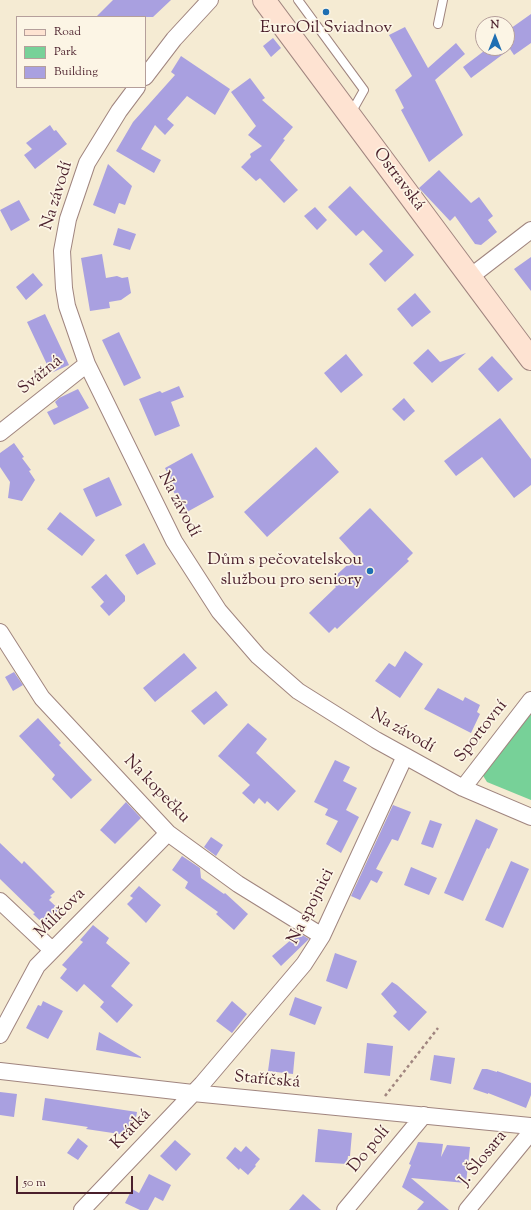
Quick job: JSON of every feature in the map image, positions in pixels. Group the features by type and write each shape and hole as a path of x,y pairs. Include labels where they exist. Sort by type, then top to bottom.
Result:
{"street":[{"path":"146,76 174,39 210,0"},
{"name":"Ostravská","path":"264,0 531,359"},
{"name":"Na závodí","path":"136,88 119,111 87,163 68,219 62,251 64,288 67,306 87,364 174,541 219,611 258,656 298,691 376,740 463,788 531,817"},
{"path":"470,278 531,230"},
{"name":"Svážná","path":"0,433 87,364"},
{"name":"Na kopečku","path":"0,632 42,698 168,833 238,884 322,936"},
{"name":"Sportovní","path":"463,788 531,700"},
{"name":"Na spojnici","path":"193,1093 304,964 322,936 405,756"},
{"name":"Milíčova","path":"0,1035 37,966 168,833"},
{"path":"0,902 52,950"},
{"name":"Staříčská","path":"0,1071 193,1093 531,1126"},
{"name":"Krátká","path":"82,1210 193,1093"},
{"name":"Do polí","path":"345,1210 424,1115"},
{"name":"J. Šlosara","path":"467,1210 531,1132"}],"lane":[{"path":"298,0 364,90 350,116"},
{"path":"438,24 443,0"}],"path":[{"path":"373,1110 438,1028"}],"green space":[{"path":"531,708 531,800 487,782 482,774"}],"building":[{"path":"113,0 171,0 153,17 97,16"},
{"path":"531,14 531,43 515,54 515,25"},
{"path":"405,27 428,68 456,43 465,54 435,80 463,135 429,162 401,110 404,108 395,90 412,76 389,35"},
{"path":"273,38 281,48 271,57 263,46"},
{"path":"181,56 230,89 215,115 187,96 167,119 174,125 165,135 155,125 141,149 161,160 154,173 116,151 133,122 175,75 171,72"},
{"path":"477,56 501,56 471,78 463,67"},
{"path":"250,78 265,98 262,100 293,127 283,139 285,140 270,160 298,190 284,203 260,178 256,181 241,167 251,157 250,154 262,146 248,135 256,126 231,92"},
{"path":"50,125 67,144 35,169 24,155 32,149 26,143"},
{"path":"108,164 132,186 125,205 119,203 115,214 93,205"},
{"path":"439,170 471,203 479,197 493,216 488,220 497,232 481,245 475,244 455,216 450,221 419,188"},
{"path":"350,186 414,255 385,282 369,264 383,251 363,230 356,236 328,207"},
{"path":"19,200 30,220 11,231 0,210"},
{"path":"315,207 327,220 317,230 304,216"},
{"path":"118,228 136,234 130,250 113,245"},
{"path":"102,254 106,278 117,276 122,278 128,277 131,293 121,300 109,302 110,308 90,311 81,258"},
{"path":"531,257 531,291 514,269"},
{"path":"33,273 43,285 26,300 16,287"},
{"path":"415,293 431,312 412,327 397,309"},
{"path":"45,314 69,365 51,373 27,322"},
{"path":"119,332 141,378 124,386 102,340"},
{"path":"428,349 440,362 466,353 432,383 413,363"},
{"path":"346,354 363,375 341,393 324,373"},
{"path":"492,356 513,379 498,392 478,369"},
{"path":"179,386 184,397 171,402 180,426 155,436 139,399 160,391 162,393"},
{"path":"78,389 89,408 54,425 47,412 58,407 55,402 59,398"},
{"path":"404,398 415,411 404,421 392,409"},
{"path":"500,418 531,459 531,485 514,498 482,457 456,476 444,461"},
{"path":"14,443 24,457 22,458 31,470 29,471 35,480 22,501 8,498 10,482 0,467 0,453"},
{"path":"316,447 339,472 267,537 244,512"},
{"path":"192,453 214,497 187,512 181,500 179,501 172,489 175,488 165,468"},
{"path":"109,477 122,505 96,517 83,489"},
{"name":"Dům s pečovatelskou službou pro seniory","path":"370,508 413,553 407,559 409,561 337,629 335,627 329,633 309,613 336,587 330,581 356,557 339,538"},
{"path":"60,512 95,540 82,556 47,529"},
{"path":"144,543 156,564 137,575 125,555"},
{"path":"106,574 125,596 125,601 109,616 100,606 104,602 91,587"},
{"path":"405,651 423,664 400,698 375,681 389,663 395,667"},
{"path":"184,653 197,668 155,702 143,688"},
{"path":"14,672 23,685 13,691 5,677"},
{"path":"438,688 463,701 465,697 480,705 477,712 480,714 471,733 424,709"},
{"path":"216,691 228,705 204,725 191,711"},
{"path":"38,718 61,743 59,745 92,780 71,799 52,779 55,775 19,736"},
{"path":"248,723 267,739 256,753 296,791 278,811 267,801 265,804 259,798 254,804 242,793 250,785 218,756"},
{"path":"335,760 350,767 343,781 357,788 346,810 359,817 341,853 326,844 338,821 325,815 328,809 314,802"},
{"path":"126,802 141,818 115,844 100,830"},
{"path":"393,805 411,812 398,841 392,839 376,869 383,872 377,883 371,880 360,900 351,896"},
{"path":"476,819 498,829 489,849 487,848 463,901 444,893"},
{"path":"430,820 442,824 433,848 421,844"},
{"path":"211,837 223,845 216,856 204,847"},
{"path":"0,843 22,864 24,861 55,892 50,896 52,897 49,900 65,915 50,930 0,879"},
{"path":"182,856 200,868 201,878 224,894 225,893 248,914 234,930 216,914 218,912 185,888 188,882 172,870"},
{"path":"511,861 529,869 503,928 485,920"},
{"path":"411,867 437,878 429,895 404,885"},
{"path":"139,886 161,905 146,923 127,904 133,898 130,896"},
{"path":"93,925 109,938 106,943 130,963 111,986 133,1005 117,1023 100,1007 104,1002 84,984 77,992 60,978 67,969 62,965 83,942 80,940"},
{"path":"299,933 309,939 281,966 272,956"},
{"path":"335,953 357,961 347,989 326,981"},
{"path":"392,982 427,1012 409,1031 393,1016 397,1012 381,994"},
{"path":"295,997 322,1007 315,1025 289,1015"},
{"path":"43,1001 63,1011 48,1039 26,1028 38,1005 41,1006"},
{"path":"232,1001 247,1014 232,1033 216,1021"},
{"path":"99,1032 141,1057 141,1058 96,1050"},
{"path":"367,1043 393,1046 390,1076 364,1073"},
{"path":"271,1049 295,1052 293,1074 268,1071"},
{"path":"434,1055 455,1058 451,1084 430,1080"},
{"path":"482,1069 497,1071 531,1083 531,1095 526,1108 488,1093 473,1089"},
{"path":"0,1092 17,1094 14,1117 0,1115"},
{"path":"45,1098 137,1112 133,1136 86,1129 88,1127 42,1120"},
{"path":"318,1129 352,1133 350,1156 348,1156 347,1164 315,1162"},
{"path":"78,1138 88,1146 78,1160 67,1153"},
{"path":"175,1140 191,1154 176,1171 160,1156"},
{"path":"418,1142 443,1144 441,1157 447,1145 470,1147 466,1183 411,1178 449,1210 417,1210 424,1202 402,1187"},
{"path":"246,1146 260,1159 248,1175 240,1168 239,1170 226,1158 235,1147 241,1152"},
{"path":"149,1174 171,1185 163,1201 155,1197 148,1210 140,1210 125,1203 132,1189 139,1193"},
{"path":"303,1194 321,1210 289,1210"}],"place":[{"name":"EuroOil Sviadnov","path":"326,12"},
{"name":"Dům s pečovatelskou službou pro seniory","path":"370,571"}]}
